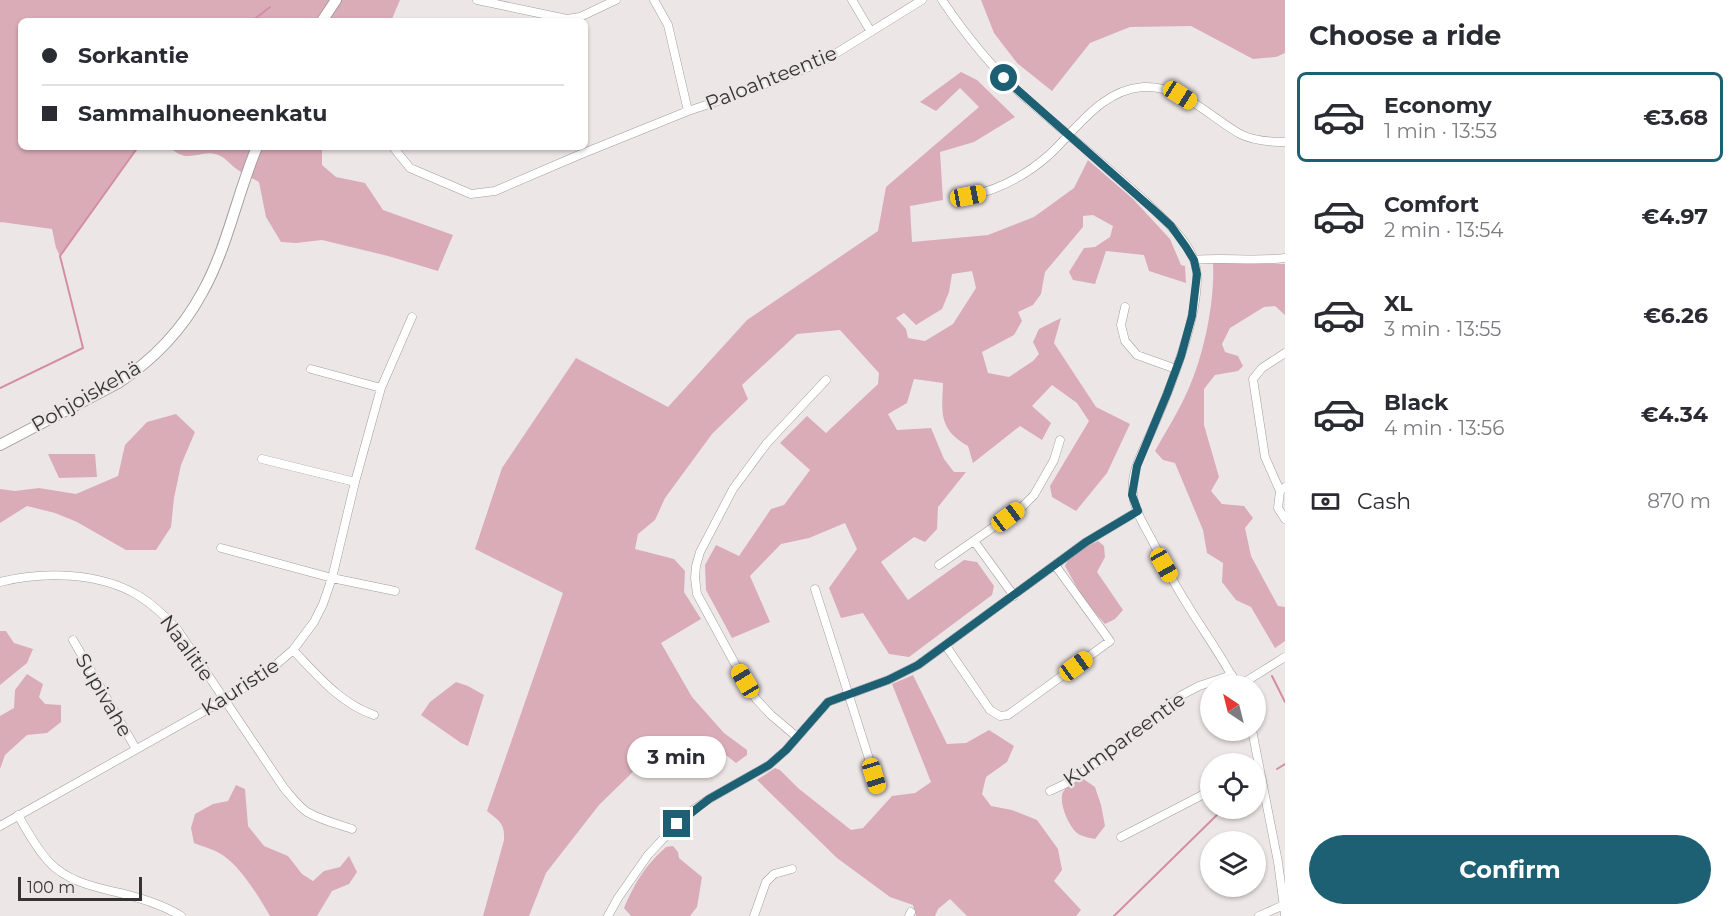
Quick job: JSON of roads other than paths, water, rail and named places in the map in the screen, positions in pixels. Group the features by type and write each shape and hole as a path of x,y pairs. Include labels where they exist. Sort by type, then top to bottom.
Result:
{"main road":[{"path":"324,18 336,0"},
{"name":"Pohjoiskehä","path":"0,445 118,383 150,359 168,340 186,319 203,292 215,265 256,150"}],"street":[{"path":"477,0 562,18"},
{"path":"574,18 616,0"},
{"name":"Paloahteentie","path":"654,0 668,25 688,111 822,62 922,0"},
{"path":"852,0 871,32"},
{"path":"942,0 970,39 1004,78 1171,226 1194,260 1197,274 1192,316 1167,394 1137,466 1132,495 1164,565 1232,675"},
{"path":"968,196 995,189 1012,181 1041,161 1090,113 1112,96 1144,87 1180,95 1242,135 1263,141 1285,142"},
{"path":"395,150 410,168 471,194 495,191 688,111"},
{"path":"1194,260 1285,258"},
{"path":"1125,307 1121,325 1125,341 1137,355 1176,369"},
{"name":"Kauristie","path":"0,826 224,700 263,676 293,650 314,622 323,604 332,578 381,388 412,317"},
{"path":"1285,353 1263,368 1253,379 1265,457 1282,489 1278,508 1285,519"},
{"path":"311,369 381,388"},
{"path":"797,737 756,699 696,594 694,578 700,552 733,489 768,443 826,380"},
{"path":"939,565 1022,507 1034,495 1054,460 1060,440"},
{"path":"262,459 355,482"},
{"path":"608,916 636,870 677,824 709,799 769,765 786,750 828,702 901,675 946,646 1086,542 1138,511"},
{"path":"974,541 1014,596"},
{"path":"221,548 332,578 395,591"},
{"path":"946,646 990,710 1000,716 1008,715 1110,641 1055,565"},
{"name":"Naalitie","path":"0,582 22,576 47,574 108,582 137,594 159,610 177,629 284,788 297,803 307,812 352,829"},
{"path":"815,590 878,787"},
{"name":"Supivahe","path":"73,640 136,749"},
{"path":"293,650 346,702 358,710 374,715"},
{"path":"1256,675 1285,657"},
{"name":"Kumpareentie","path":"1050,791 1095,764 1182,695 1200,686"},
{"path":"1121,837 1200,796"},
{"path":"1266,808 1278,862 1285,915"},
{"path":"18,815 35,844 50,863 71,878 94,887 157,904 181,916"},
{"path":"754,916 766,882 774,874 792,869"},
{"path":"1260,916 1284,905"}],"waterway":[{"path":"256,18 270,7"},
{"path":"0,388 83,348 60,256 136,150"},
{"path":"1272,676 1285,702"},
{"path":"1277,769 1285,764"},
{"path":"1114,916 1213,819"}]}
